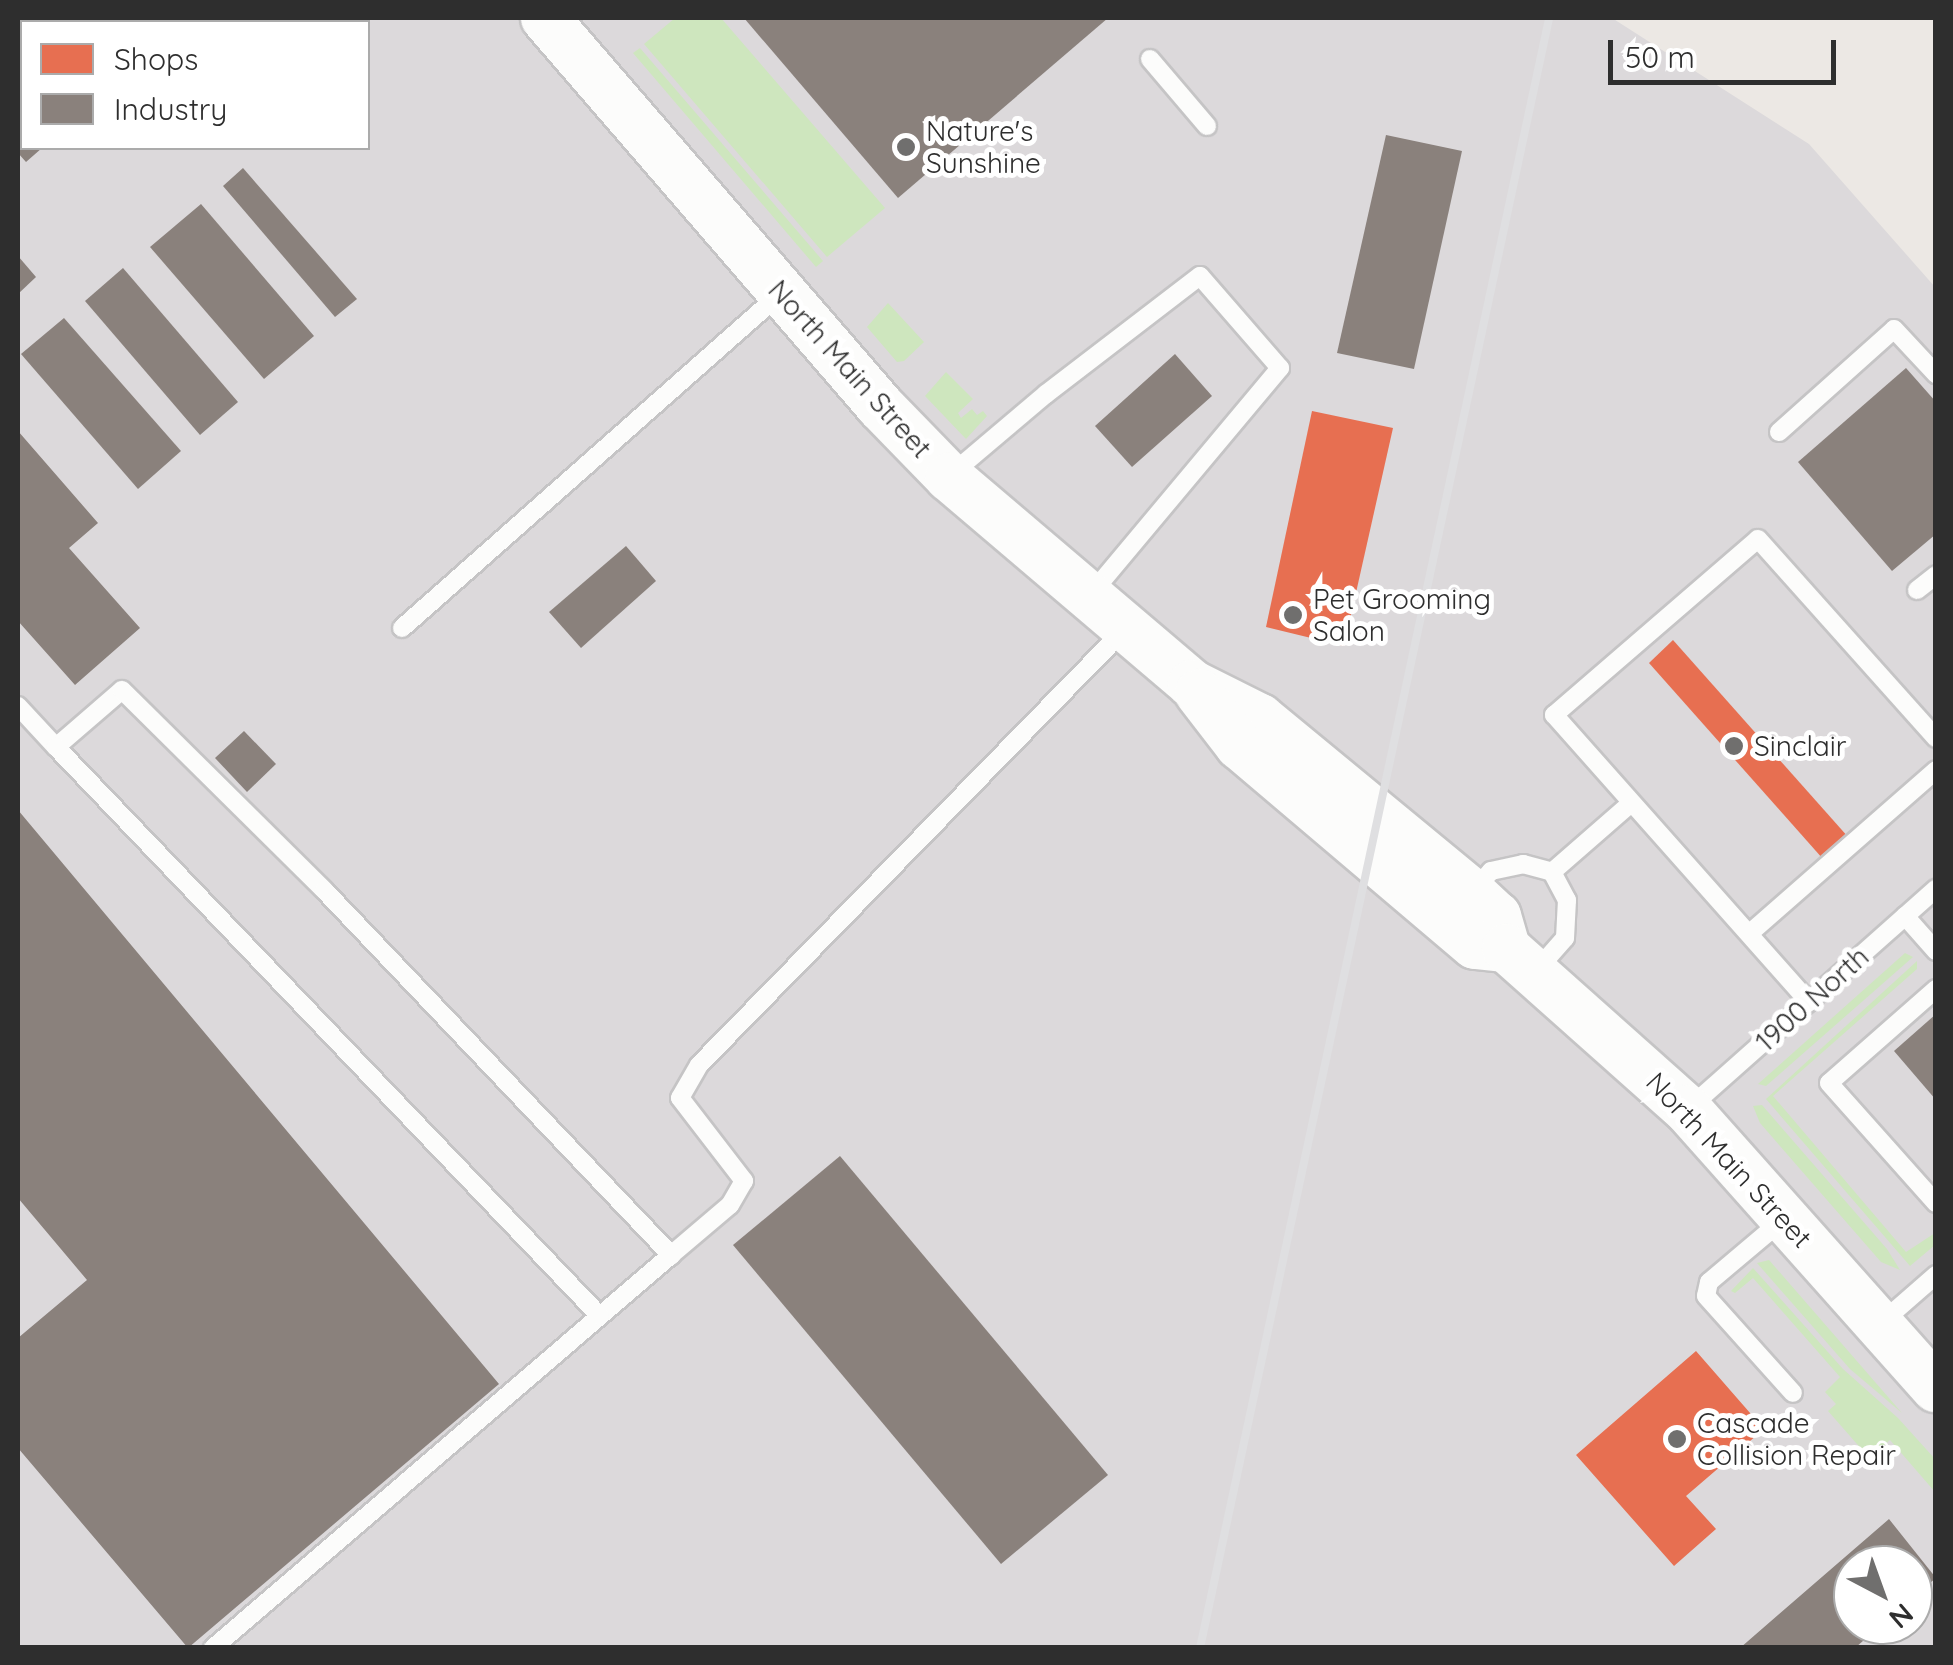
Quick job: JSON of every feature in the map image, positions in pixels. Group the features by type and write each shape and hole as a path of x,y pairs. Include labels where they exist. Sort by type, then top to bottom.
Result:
{"main road":[{"name":"North Main Street","path":"545,18 781,293 948,476 1192,684 1260,718 1497,916 1521,960 1687,1109 1936,1388"},
{"name":"North Main Street","path":"1192,684 1239,746 1445,919 1475,944 1521,960"}],"lane":[{"path":"1150,59 1207,126"},
{"path":"948,476 1046,394 1200,276 1280,368 1090,595"},
{"path":"402,628 781,293"},
{"path":"1779,432 1894,329 1936,374"},
{"path":"1809,1002 1554,716 1758,539 1936,738"},
{"path":"1917,590 1936,574"},
{"path":"212,1648 730,1205 744,1181 680,1098 699,1064 1125,629"},
{"path":"56,747 122,690 324,890 671,1255"},
{"path":"18,706 600,1316"},
{"path":"1750,933 1936,770"},
{"path":"1552,872 1631,803"},
{"path":"1472,893 1491,871 1523,864 1552,872 1567,900 1565,938 1521,960"},
{"name":"1900 North","path":"1687,1109 1936,889"},
{"path":"1905,916 1936,952"},
{"path":"1932,1192 1829,1083 1936,989"},
{"path":"1785,1218 1709,1282 1706,1296 1793,1393"},
{"path":"1880,1324 1936,1275"}],"shaded area":[{"path":"18,18 1612,18 1809,144 1935,287 1935,1647 18,1647"}],"green space":[{"path":"675,18 721,18 885,208 827,257 644,44"},
{"path":"640,48 823,261 816,267 633,53"},
{"path":"888,303 924,342 904,361 897,362 867,327"},
{"path":"946,372 973,399 958,413 961,418 972,409 977,415 983,411 987,416 966,439 925,396"},
{"path":"1905,953 1913,957 1766,1086 1758,1084"},
{"path":"1917,961 1917,969 1773,1096 1906,1252 1935,1233 1935,1245 1910,1266 1766,1099"},
{"path":"1762,1105 1887,1249 1900,1270 1881,1262 1760,1123 1753,1106"},
{"path":"1769,1260 1902,1413 1850,1369 1757,1263"},
{"path":"1753,1268 1843,1369 1898,1418 1935,1459 1935,1492 1890,1440 1865,1462 1864,1452 1828,1411 1836,1404 1825,1392 1840,1377 1753,1278 1735,1293 1731,1291"}],"building: Shops":[{"path":"1312,411 1393,428 1344,646 1266,627"},
{"path":"1673,640 1849,838 1823,859 1649,663"},
{"path":"1696,1351 1764,1429 1686,1496 1716,1529 1674,1566 1576,1455"}],"building: Industry":[{"name":"Nature's Sunshine","path":"744,18 1108,18 898,198"},
{"path":"18,99 20,150 40,150 26,162 18,153"},
{"path":"1386,135 1462,151 1414,369 1337,353"},
{"path":"243,168 357,299 335,317 223,186"},
{"path":"201,204 314,336 264,379 150,247"},
{"path":"18,256 36,277 18,294"},
{"path":"123,268 238,402 200,435 85,301"},
{"path":"64,318 181,451 138,489 21,354"},
{"path":"1175,354 1212,396 1132,467 1095,426"},
{"path":"1906,368 1936,402 1936,534 1892,571 1798,462"},
{"path":"18,431 98,523 69,548 140,628 75,685 18,621"},
{"path":"626,546 656,581 581,648 549,612"},
{"path":"244,731 276,764 247,792 215,758"},
{"path":"18,810 499,1384 188,1648 18,1448 18,1338 87,1280 18,1198"},
{"path":"1936,1014 1936,1100 1894,1051"},
{"path":"840,1156 1108,1475 1001,1564 733,1245"},
{"path":"1889,1519 1910,1545 1859,1545"},
{"path":"1833,1567 1833,1645 1858,1645 1855,1648 1740,1648"}],"railway":[{"path":"1200,1648 1549,18"}],"place":[{"name":"Nature's Sunshine","path":"906,147"},
{"name":"Pet Grooming Salon","path":"1293,615"},
{"name":"Sinclair","path":"1734,746"},
{"name":"Cascade Collision Repair","path":"1677,1439"}]}
